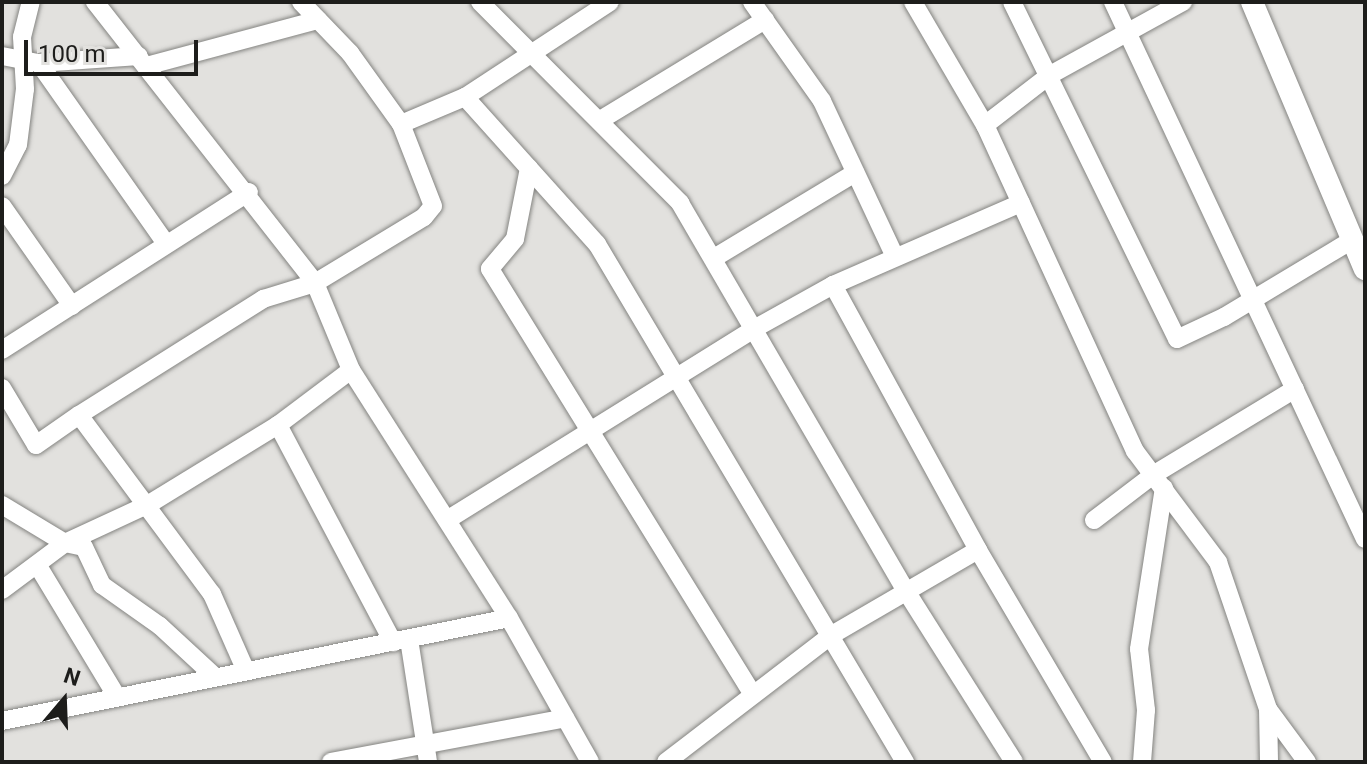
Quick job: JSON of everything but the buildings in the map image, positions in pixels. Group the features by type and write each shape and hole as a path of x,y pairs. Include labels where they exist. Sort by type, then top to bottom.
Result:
{"main road":[{"path":"1252,2 1365,269"}],"street":[{"path":"31,2 22,37 32,60 165,242"},
{"path":"95,2 249,192 315,283 351,370 509,618 590,762"},
{"path":"2,388 36,445 263,299 315,283 424,217 433,206 401,124 301,2"},
{"path":"480,2 533,49 680,203 906,591 1014,762"},
{"path":"401,124 465,97 587,6 610,2"},
{"path":"752,2 822,101 895,257"},
{"path":"913,2 985,125 1135,451 1218,562 1268,709 1307,762"},
{"path":"1012,2 1177,339 1352,240"},
{"path":"1113,2 1365,539"},
{"path":"985,125 1050,75 1130,34 1183,2"},
{"path":"2,56 32,60 142,61 318,20"},
{"path":"602,119 765,20"},
{"path":"2,176 18,145 32,60"},
{"path":"465,97 597,244 905,762"},
{"path":"529,168 515,239 490,269 751,692"},
{"path":"714,258 855,173"},
{"path":"2,350 165,242 249,192"},
{"path":"447,520 674,376 833,285 1021,203"},
{"path":"2,206 72,306"},
{"path":"833,285 978,550 1103,762"},
{"path":"2,590 65,543 149,504 278,425 351,370"},
{"path":"1094,520 1159,482 1295,389"},
{"path":"79,415 149,504 212,594 246,671"},
{"path":"278,425 401,641 428,762"},
{"path":"1142,762 1146,710 1139,649 1159,482"},
{"path":"2,505 65,543 84,547 102,585 160,626 215,677"},
{"path":"666,762 751,692 830,636 978,550"},
{"path":"38,566 117,697"},
{"path":"2,721 509,618"},
{"path":"1268,709 1269,762"},
{"path":"331,762 565,718"}]}
